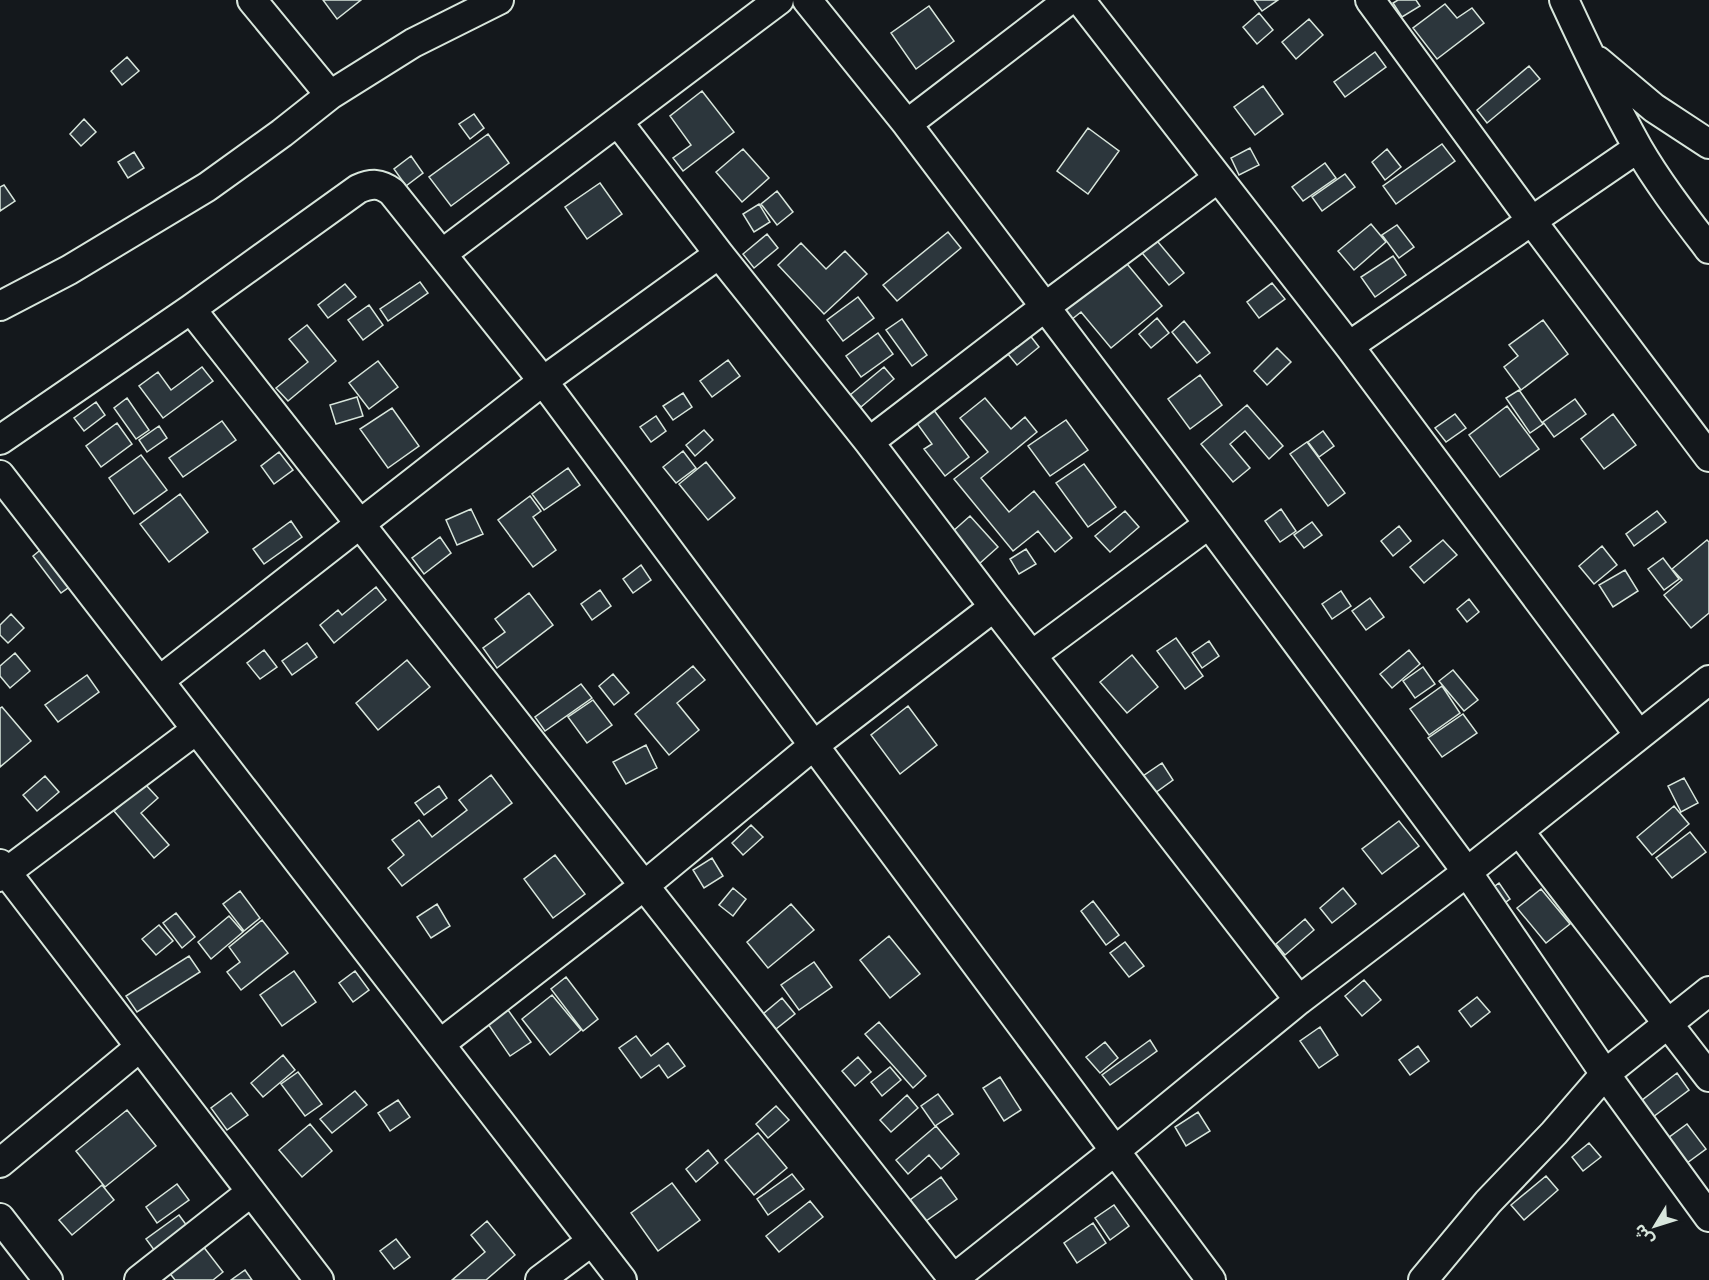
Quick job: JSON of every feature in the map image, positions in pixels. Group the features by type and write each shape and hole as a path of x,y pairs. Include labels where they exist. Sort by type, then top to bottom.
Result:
{"street":[{"path":"252,0 330,95"},
{"path":"0,306 69,270 207,186 282,133 330,95 413,43 499,0"},
{"path":"443,253 779,0"},
{"path":"807,0 907,124 1467,872 1605,1074 1709,1217"},
{"path":"907,124 1069,0"},
{"path":"1080,0 1349,346 1639,735"},
{"path":"1370,0 1709,457"},
{"path":"1564,0 1638,148 1674,204 1709,249"},
{"path":"1591,54 1654,108 1709,144"},
{"path":"618,122 719,254 869,442 1299,1000"},
{"path":"1349,346 1638,148"},
{"path":"869,442 1218,178"},
{"path":"0,440 190,309 358,189 371,183 383,185 392,192 443,253 543,381 1211,1280"},
{"path":"159,681 543,381 719,254"},
{"path":"190,309 954,1280 1299,1000 1467,872 1709,680"},
{"path":"0,475 622,1280"},
{"path":"1032,655 1209,525"},
{"path":"440,1044 645,885 813,746 994,607"},
{"path":"196,730 2,871 319,1280"},
{"path":"1519,831 1709,1077"},
{"path":"1433,1276 1488,1202 1554,1133 1605,1074 1709,991"},
{"path":"0,1163 140,1047"},
{"path":"139,1280 250,1192"},
{"path":"0,1218 48,1280"},
{"path":"540,1280 592,1241"}],"building":[{"path":"323,0 361,0 337,19"},
{"path":"1254,0 1278,0 1262,11"},
{"path":"1398,0 1416,0 1420,6 1402,17 1393,3"},
{"path":"1445,4 1457,18 1472,8 1484,23 1437,59 1413,28"},
{"path":"929,6 954,41 916,69 891,33"},
{"path":"1259,13 1273,30 1257,44 1243,27"},
{"path":"1309,19 1323,35 1296,59 1282,42"},
{"path":"1375,52 1386,67 1345,97 1334,82"},
{"path":"127,57 139,71 122,85 111,71"},
{"path":"1529,66 1540,79 1487,123 1477,110"},
{"path":"1263,86 1283,114 1255,135 1234,107"},
{"path":"702,91 734,132 683,171 673,158 691,145 670,116"},
{"path":"474,114 484,128 470,139 459,124"},
{"path":"84,119 96,132 81,146 70,134"},
{"path":"1088,128 1119,151 1088,194 1057,171"},
{"path":"488,134 509,163 451,206 429,177"},
{"path":"1442,144 1455,161 1396,204 1383,186"},
{"path":"1250,148 1259,165 1239,175 1231,158"},
{"path":"743,149 769,178 742,202 716,172"},
{"path":"1387,149 1401,167 1385,180 1372,162"},
{"path":"134,152 144,168 128,178 118,162"},
{"path":"411,156 423,173 406,186 394,169"},
{"path":"1325,163 1336,178 1303,201 1292,187"},
{"path":"1345,174 1355,187 1322,211 1312,197"},
{"path":"600,183 622,214 587,239 565,207"},
{"path":"4,185 15,201 0,211 0,187"},
{"path":"777,191 793,212 777,225 761,204"},
{"path":"759,204 770,222 754,232 743,214"},
{"path":"1371,224 1386,242 1354,270 1338,251"},
{"path":"1397,225 1414,247 1399,258 1382,235"},
{"path":"948,232 961,248 897,301 883,285"},
{"path":"767,234 778,248 754,268 743,254"},
{"path":"1153,236 1184,273 1169,285 1138,248"},
{"path":"801,243 826,269 845,251 867,274 824,314 778,265"},
{"path":"1393,256 1406,275 1375,297 1361,277"},
{"path":"1123,259 1162,306 1111,348 1081,312 1066,324 1045,299"},
{"path":"420,282 428,293 388,321 380,309"},
{"path":"1272,283 1285,299 1259,318 1247,302"},
{"path":"345,284 356,297 328,318 318,305"},
{"path":"858,297 874,318 843,341 827,320"},
{"path":"369,305 383,325 363,340 348,320"},
{"path":"1157,318 1169,333 1151,348 1139,334"},
{"path":"902,319 927,355 912,366 886,330"},
{"path":"1543,320 1568,354 1521,390 1504,367 1518,356 1509,345"},
{"path":"1184,321 1210,353 1197,363 1172,332"},
{"path":"307,325 336,361 288,401 276,388 308,362 289,339"},
{"path":"1025,329 1039,347 1017,365 1003,348"},
{"path":"878,333 893,354 861,377 846,356"},
{"path":"1277,348 1291,362 1267,385 1254,371"},
{"path":"728,360 740,376 712,397 700,381"},
{"path":"378,361 398,387 369,409 349,383"},
{"path":"202,367 213,381 163,418 139,386 158,372 171,390"},
{"path":"884,367 894,379 861,407 850,395"},
{"path":"1200,375 1222,405 1190,429 1168,399"},
{"path":"1519,390 1543,424 1530,433 1506,398"},
{"path":"683,393 692,407 673,420 663,406"},
{"path":"357,397 363,416 336,424 330,405"},
{"path":"127,398 149,430 136,439 114,408"},
{"path":"985,398 1011,429 1025,417 1037,432 981,478 1009,512 1034,491 1072,538 1055,552 1038,531 1013,551 954,479 988,452 960,418"},
{"path":"1575,399 1586,414 1554,437 1543,422"},
{"path":"96,402 105,415 84,431 74,418"},
{"path":"1247,405 1283,446 1269,459 1245,431 1230,444 1250,468 1233,482 1201,444"},
{"path":"1507,406 1539,449 1500,477 1469,435"},
{"path":"392,408 419,446 388,468 360,429"},
{"path":"933,409 969,457 945,476 924,449 932,444 916,422"},
{"path":"1455,414 1466,428 1446,442 1435,428"},
{"path":"1613,414 1636,445 1604,469 1581,439"},
{"path":"656,416 666,431 651,442 640,427"},
{"path":"1066,420 1088,450 1050,476 1028,446"},
{"path":"222,421 236,440 183,477 169,458"},
{"path":"117,423 132,444 101,467 86,446"},
{"path":"159,426 167,438 147,452 139,440"},
{"path":"704,430 713,440 695,456 686,445"},
{"path":"1323,431 1334,446 1319,457 1308,442"},
{"path":"1307,442 1345,493 1328,506 1290,454"},
{"path":"683,451 696,468 676,483 663,467"},
{"path":"279,452 293,470 274,484 261,466"},
{"path":"141,455 167,490 134,514 109,478"},
{"path":"706,462 735,498 708,520 679,484"},
{"path":"1084,464 1116,507 1088,527 1056,483"},
{"path":"568,468 580,485 544,510 532,494"},
{"path":"180,494 208,532 169,562 140,524"},
{"path":"530,496 541,511 533,517 556,550 533,567 498,520"},
{"path":"471,509 483,534 457,545 446,520"},
{"path":"1281,509 1296,531 1280,542 1265,521"},
{"path":"1125,511 1139,527 1110,552 1095,536"},
{"path":"1657,511 1666,522 1634,546 1626,534"},
{"path":"970,516 998,547 979,564 952,532"},
{"path":"291,521 302,537 264,564 253,549"},
{"path":"1312,522 1322,535 1304,548 1294,535"},
{"path":"1399,526 1411,541 1393,556 1381,541"},
{"path":"440,537 451,553 424,574 412,558"},
{"path":"1443,540 1457,555 1424,583 1410,567"},
{"path":"1707,540 1709,542 1709,613 1691,628 1664,595 1682,580 1672,569"},
{"path":"1602,546 1617,565 1594,584 1579,566"},
{"path":"44,547 72,585 61,593 33,556"},
{"path":"1026,549 1036,564 1019,574 1010,559"},
{"path":"1663,558 1679,579 1664,590 1648,569"},
{"path":"641,565 651,580 633,593 623,579"},
{"path":"1625,570 1638,591 1613,607 1599,585"},
{"path":"376,587 386,600 334,643 320,625 338,610 342,615"},
{"path":"600,590 611,606 592,620 581,604"},
{"path":"1341,591 1351,606 1332,619 1322,604"},
{"path":"529,593 553,625 497,668 483,648 505,632 495,619"},
{"path":"1370,598 1384,617 1366,630 1352,611"},
{"path":"1469,599 1479,612 1467,622 1457,609"},
{"path":"11,614 24,628 8,643 0,635 0,625"},
{"path":"1176,638 1203,676 1185,689 1157,651"},
{"path":"1209,641 1219,656 1202,668 1192,653"},
{"path":"307,643 317,657 292,675 282,661"},
{"path":"264,650 277,667 260,679 247,663"},
{"path":"1409,650 1420,664 1392,688 1380,674"},
{"path":"15,653 30,671 10,688 0,676 0,666"},
{"path":"1132,655 1158,687 1127,713 1100,682"},
{"path":"407,660 430,687 378,730 356,703"},
{"path":"693,666 705,680 677,703 699,730 669,755 635,714"},
{"path":"1423,667 1435,684 1415,698 1403,681"},
{"path":"1453,670 1478,700 1464,711 1439,681"},
{"path":"613,674 629,693 614,705 599,686"},
{"path":"87,675 99,692 58,722 45,705"},
{"path":"581,684 592,698 545,731 535,717"},
{"path":"1442,686 1460,713 1429,735 1410,709"},
{"path":"593,700 612,725 587,743 568,717"},
{"path":"908,706 937,745 900,774 871,735"},
{"path":"2,707 31,741 0,767 0,708"},
{"path":"1463,714 1477,733 1442,757 1428,738"},
{"path":"646,745 657,768 626,784 613,762"},
{"path":"1162,763 1173,780 1155,793 1143,776"},
{"path":"491,775 512,803 402,886 388,868 404,855 392,840 419,820 432,837 467,810 459,800"},
{"path":"45,776 59,792 37,811 23,795"},
{"path":"1684,778 1698,803 1681,812 1668,786"},
{"path":"145,784 158,798 141,813 169,845 154,858 114,811"},
{"path":"439,786 447,798 424,815 415,803"},
{"path":"1674,806 1689,824 1652,855 1637,837"},
{"path":"1399,821 1419,846 1382,874 1362,849"},
{"path":"751,825 763,837 743,855 732,843"},
{"path":"1690,832 1706,852 1672,878 1656,858"},
{"path":"555,855 585,894 553,918 524,879"},
{"path":"712,858 723,876 704,888 693,870"},
{"path":"1499,883 1510,899 1492,912 1480,897"},
{"path":"733,888 746,899 733,916 719,905"},
{"path":"1343,888 1356,904 1332,923 1320,908"},
{"path":"1541,889 1570,924 1546,943 1517,908"},
{"path":"240,891 260,918 244,931 223,904"},
{"path":"1093,901 1119,935 1106,945 1081,911"},
{"path":"437,904 450,926 431,938 417,917"},
{"path":"791,904 814,930 768,968 747,942"},
{"path":"176,913 195,937 182,948 163,923"},
{"path":"229,916 243,932 211,959 198,942"},
{"path":"1305,919 1314,930 1285,955 1276,944"},
{"path":"262,920 288,953 241,990 227,972 240,962 229,947"},
{"path":"159,925 173,941 156,955 142,939"},
{"path":"889,936 920,974 890,998 860,960"},
{"path":"1125,942 1144,966 1129,977 1110,953"},
{"path":"189,956 200,972 137,1012 126,996"},
{"path":"814,962 832,987 799,1010 781,985"},
{"path":"294,971 316,1002 282,1026 260,995"},
{"path":"355,971 369,990 353,1002 339,983"},
{"path":"566,977 598,1019 583,1031 551,989"},
{"path":"1364,980 1381,1000 1362,1016 1345,996"},
{"path":"552,995 581,1030 550,1055 522,1019"},
{"path":"1477,997 1490,1012 1471,1027 1459,1011"},
{"path":"782,998 795,1014 776,1029 763,1014"},
{"path":"508,1010 531,1042 510,1056 488,1024"},
{"path":"879,1022 926,1076 913,1088 865,1034"},
{"path":"1320,1027 1338,1055 1319,1068 1300,1041"},
{"path":"636,1036 651,1056 668,1043 685,1066 668,1078 659,1065 641,1078 619,1048"},
{"path":"1150,1040 1157,1051 1110,1085 1102,1075"},
{"path":"1105,1042 1118,1058 1100,1073 1086,1057"},
{"path":"1418,1046 1429,1061 1410,1075 1399,1060"},
{"path":"283,1055 295,1070 263,1097 251,1083"},
{"path":"858,1057 871,1072 855,1086 842,1071"},
{"path":"890,1067 901,1080 882,1096 871,1082"},
{"path":"298,1072 322,1104 305,1116 281,1084"},
{"path":"1677,1073 1689,1090 1653,1117 1641,1101"},
{"path":"1000,1077 1021,1110 1004,1121 983,1088"},
{"path":"355,1091 367,1105 332,1133 320,1119"},
{"path":"231,1093 248,1115 227,1130 211,1108"},
{"path":"938,1094 953,1114 935,1126 921,1106"},
{"path":"907,1095 918,1108 891,1132 880,1120"},
{"path":"398,1100 410,1117 390,1131 378,1113"},
{"path":"776,1106 789,1120 768,1138 756,1124"},
{"path":"127,1110 156,1146 105,1187 76,1151"},
{"path":"1198,1112 1210,1131 1186,1146 1175,1127"},
{"path":"310,1124 332,1151 302,1177 279,1150"},
{"path":"1687,1124 1706,1149 1687,1163 1668,1138"},
{"path":"936,1126 959,1154 941,1169 929,1155 908,1174 896,1160"},
{"path":"758,1133 787,1168 754,1195 725,1160"},
{"path":"1589,1143 1601,1157 1583,1171 1572,1157"},
{"path":"708,1150 718,1163 696,1182 686,1169"},
{"path":"792,1174 804,1189 768,1215 757,1199"},
{"path":"1546,1176 1558,1190 1524,1220 1511,1205"},
{"path":"941,1177 957,1199 926,1221 910,1200"},
{"path":"672,1183 700,1220 658,1251 631,1213"},
{"path":"177,1184 189,1200 157,1223 146,1207"},
{"path":"102,1185 114,1200 72,1235 59,1220"},
{"path":"810,1201 823,1217 779,1252 766,1236"},
{"path":"1114,1205 1129,1226 1110,1240 1095,1218"},
{"path":"179,1215 193,1234 160,1258 146,1239"},
{"path":"487,1221 515,1255 486,1280 452,1280 485,1252 471,1235"},
{"path":"1093,1223 1106,1243 1077,1263 1064,1243"},
{"path":"396,1239 410,1257 394,1269 380,1251"},
{"path":"199,1241 223,1272 213,1280 175,1280 165,1267"},
{"path":"245,1270 252,1280 231,1280"}]}
